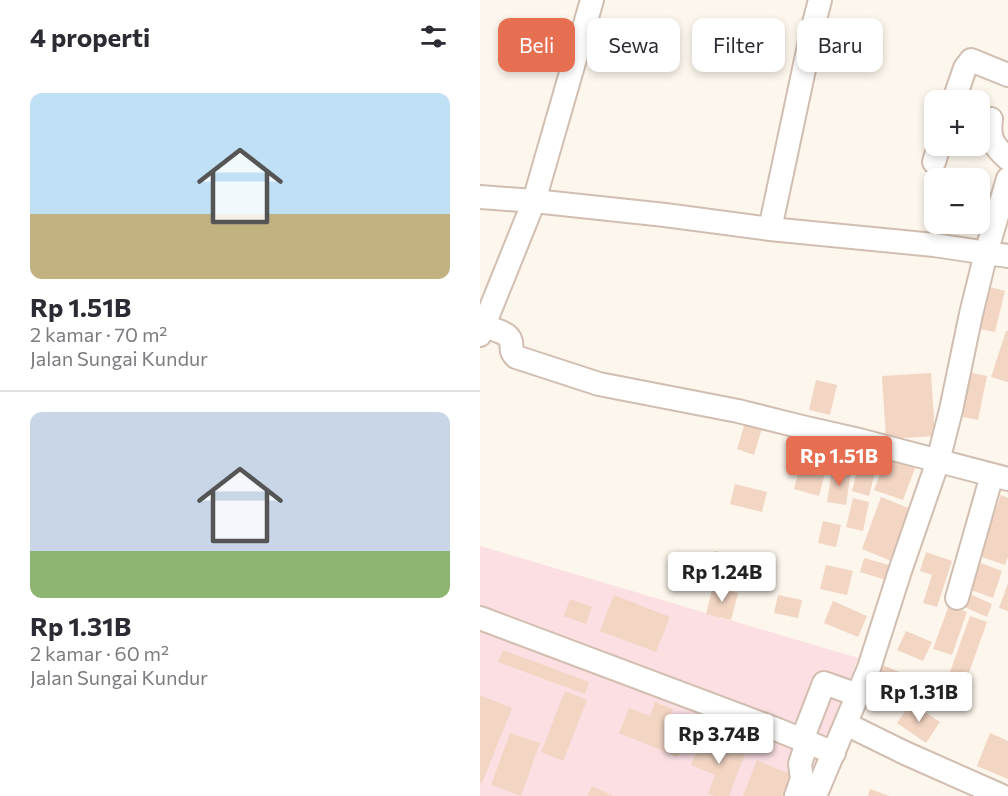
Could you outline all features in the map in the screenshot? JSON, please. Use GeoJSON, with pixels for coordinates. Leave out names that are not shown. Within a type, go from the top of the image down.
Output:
{"type":"FeatureCollection","features":[{"type":"Feature","properties":{"kind":"street"},"geometry":{"type":"LineString","coordinates":[[592,0],[534,201],[482,331],[506,334],[511,341],[511,351],[516,357],[599,384],[738,411],[1000,477],[957,598]]}},
{"type":"Feature","properties":{"kind":"street"},"geometry":{"type":"LineString","coordinates":[[770,229],[820,0]]}},
{"type":"Feature","properties":{"kind":"street"},"geometry":{"type":"LineString","coordinates":[[957,90],[965,68],[971,60],[1008,75]]}},
{"type":"Feature","properties":{"kind":"street"},"geometry":{"type":"LineString","coordinates":[[991,119],[991,138],[1008,159]]}},
{"type":"Feature","properties":{"kind":"street"},"geometry":{"type":"LineString","coordinates":[[815,796],[869,668],[938,461],[971,314],[997,254],[1008,179]]}},
{"type":"Feature","properties":{"kind":"street"},"geometry":{"type":"LineString","coordinates":[[480,197],[665,215],[997,254]]}},
{"type":"Feature","properties":{"kind":"street"},"geometry":{"type":"LineString","coordinates":[[480,618],[834,753]]}},
{"type":"Feature","properties":{"kind":"street"},"geometry":{"type":"LineString","coordinates":[[796,796],[802,779],[800,764],[804,741],[824,683],[858,695]]}},
{"type":"Feature","properties":{"kind":"street"},"geometry":{"type":"LineString","coordinates":[[846,724],[1002,796]]}},
{"type":"Feature","properties":{"kind":"shaded area"},"geometry":{"type":"Polygon","coordinates":[[[480,546],[858,658],[823,759],[806,796],[480,796],[480,546]]]}},
{"type":"Feature","properties":{"kind":"building"},"geometry":{"type":"Polygon","coordinates":[[[990,287],[1005,291],[995,332],[980,329],[990,287]]]}},
{"type":"Feature","properties":{"kind":"building"},"geometry":{"type":"Polygon","coordinates":[[[1006,331],[1008,331],[1008,382],[991,377],[1006,331]]]}},
{"type":"Feature","properties":{"kind":"building"},"geometry":{"type":"Polygon","coordinates":[[[967,372],[987,376],[978,420],[958,416],[967,372]]]}},
{"type":"Feature","properties":{"kind":"building"},"geometry":{"type":"Polygon","coordinates":[[[931,373],[935,436],[886,439],[882,376],[931,373]]]}},
{"type":"Feature","properties":{"kind":"building"},"geometry":{"type":"Polygon","coordinates":[[[816,380],[837,385],[830,415],[809,410],[816,380]]]}},
{"type":"Feature","properties":{"kind":"building"},"geometry":{"type":"Polygon","coordinates":[[[745,423],[762,428],[754,455],[737,449],[745,423]]]}},
{"type":"Feature","properties":{"kind":"building"},"geometry":{"type":"Polygon","coordinates":[[[886,458],[915,468],[903,500],[874,490],[886,458]]]}},
{"type":"Feature","properties":{"kind":"building"},"geometry":{"type":"Polygon","coordinates":[[[859,463],[876,468],[869,496],[852,491],[859,463]]]}},
{"type":"Feature","properties":{"kind":"building"},"geometry":{"type":"Polygon","coordinates":[[[800,466],[825,473],[819,496],[794,489],[800,466]]]}},
{"type":"Feature","properties":{"kind":"building"},"geometry":{"type":"Polygon","coordinates":[[[832,469],[851,472],[846,505],[827,502],[832,469]]]}},
{"type":"Feature","properties":{"kind":"building"},"geometry":{"type":"Polygon","coordinates":[[[735,484],[767,492],[762,512],[730,504],[735,484]]]}},
{"type":"Feature","properties":{"kind":"building"},"geometry":{"type":"Polygon","coordinates":[[[1001,495],[1008,498],[1008,557],[1005,565],[979,556],[1001,495]]]}},
{"type":"Feature","properties":{"kind":"building"},"geometry":{"type":"Polygon","coordinates":[[[881,497],[911,509],[891,561],[862,549],[881,497]]]}},
{"type":"Feature","properties":{"kind":"building"},"geometry":{"type":"Polygon","coordinates":[[[853,498],[869,502],[863,531],[846,527],[853,498]]]}},
{"type":"Feature","properties":{"kind":"building"},"geometry":{"type":"Polygon","coordinates":[[[823,521],[841,525],[836,547],[818,543],[823,521]]]}},
{"type":"Feature","properties":{"kind":"building"},"geometry":{"type":"Polygon","coordinates":[[[715,551],[737,557],[731,586],[708,580],[715,551]]]}},
{"type":"Feature","properties":{"kind":"building"},"geometry":{"type":"Polygon","coordinates":[[[926,552],[952,561],[937,607],[923,603],[932,575],[920,571],[926,552]]]}},
{"type":"Feature","properties":{"kind":"building"},"geometry":{"type":"Polygon","coordinates":[[[864,558],[889,565],[886,580],[860,572],[864,558]]]}},
{"type":"Feature","properties":{"kind":"building"},"geometry":{"type":"Polygon","coordinates":[[[978,562],[1002,571],[993,598],[968,589],[978,562]]]}},
{"type":"Feature","properties":{"kind":"building"},"geometry":{"type":"Polygon","coordinates":[[[826,565],[853,571],[847,595],[820,589],[826,565]]]}},
{"type":"Feature","properties":{"kind":"building"},"geometry":{"type":"Polygon","coordinates":[[[1008,583],[1008,611],[999,608],[1008,583]]]}},
{"type":"Feature","properties":{"kind":"building"},"geometry":{"type":"Polygon","coordinates":[[[713,586],[738,593],[731,620],[706,614],[713,586]]]}},
{"type":"Feature","properties":{"kind":"building"},"geometry":{"type":"Polygon","coordinates":[[[968,593],[992,604],[987,617],[962,606],[968,593]]]}},
{"type":"Feature","properties":{"kind":"building"},"geometry":{"type":"Polygon","coordinates":[[[614,595],[670,617],[656,652],[600,631],[614,595]]]}},
{"type":"Feature","properties":{"kind":"building"},"geometry":{"type":"Polygon","coordinates":[[[778,595],[802,600],[798,618],[774,613],[778,595]]]}},
{"type":"Feature","properties":{"kind":"building"},"geometry":{"type":"Polygon","coordinates":[[[570,599],[592,607],[586,624],[564,616],[570,599]]]}},
{"type":"Feature","properties":{"kind":"building"},"geometry":{"type":"Polygon","coordinates":[[[833,601],[867,616],[858,637],[824,623],[833,601]]]}},
{"type":"Feature","properties":{"kind":"building"},"geometry":{"type":"Polygon","coordinates":[[[949,605],[967,612],[952,655],[933,649],[949,605]]]}},
{"type":"Feature","properties":{"kind":"building"},"geometry":{"type":"Polygon","coordinates":[[[970,616],[987,622],[962,692],[945,686],[970,616]]]}},
{"type":"Feature","properties":{"kind":"building"},"geometry":{"type":"Polygon","coordinates":[[[906,631],[932,642],[923,661],[897,650],[906,631]]]}},
{"type":"Feature","properties":{"kind":"building"},"geometry":{"type":"Polygon","coordinates":[[[503,650],[589,682],[585,694],[498,662],[503,650]]]}},
{"type":"Feature","properties":{"kind":"building"},"geometry":{"type":"Polygon","coordinates":[[[880,664],[907,675],[899,694],[873,683],[880,664]]]}},
{"type":"Feature","properties":{"kind":"building"},"geometry":{"type":"Polygon","coordinates":[[[917,687],[942,698],[936,710],[912,698],[917,687]]]}},
{"type":"Feature","properties":{"kind":"building"},"geometry":{"type":"Polygon","coordinates":[[[565,691],[587,700],[563,761],[541,752],[565,691]]]}},
{"type":"Feature","properties":{"kind":"building"},"geometry":{"type":"Polygon","coordinates":[[[480,695],[512,708],[482,783],[480,783],[480,695]]]}},
{"type":"Feature","properties":{"kind":"building"},"geometry":{"type":"Polygon","coordinates":[[[655,702],[673,709],[668,722],[689,730],[678,757],[619,733],[629,708],[650,716],[655,702]]]}},
{"type":"Feature","properties":{"kind":"building"},"geometry":{"type":"Polygon","coordinates":[[[911,703],[940,722],[926,743],[897,723],[911,703]]]}},
{"type":"Feature","properties":{"kind":"building"},"geometry":{"type":"Polygon","coordinates":[[[510,733],[540,743],[521,796],[491,785],[510,733]]]}},
{"type":"Feature","properties":{"kind":"building"},"geometry":{"type":"Polygon","coordinates":[[[990,733],[1008,741],[1008,779],[977,766],[990,733]]]}},
{"type":"Feature","properties":{"kind":"building"},"geometry":{"type":"Polygon","coordinates":[[[703,736],[745,754],[729,796],[708,794],[715,775],[691,765],[703,736]]]}},
{"type":"Feature","properties":{"kind":"building"},"geometry":{"type":"Polygon","coordinates":[[[757,760],[797,777],[789,796],[743,796],[757,760]]]}},
{"type":"Feature","properties":{"kind":"building"},"geometry":{"type":"Polygon","coordinates":[[[592,786],[613,796],[587,796],[592,786]]]}},
{"type":"Feature","properties":{"kind":"building"},"geometry":{"type":"Polygon","coordinates":[[[870,789],[889,796],[868,796],[870,789]]]}}]}
